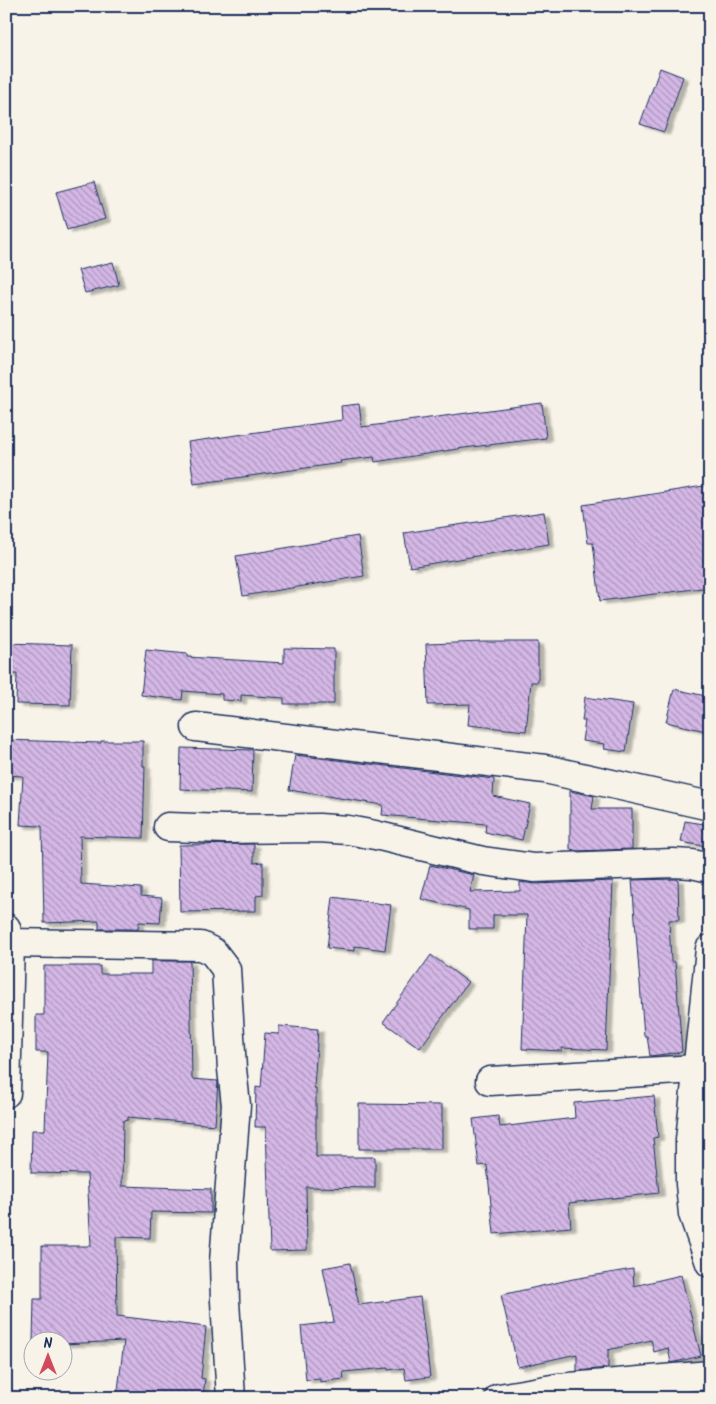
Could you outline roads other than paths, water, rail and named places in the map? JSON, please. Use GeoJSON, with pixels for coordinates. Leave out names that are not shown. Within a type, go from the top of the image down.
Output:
{"type":"FeatureCollection","features":[{"type":"Feature","properties":{"kind":"street"},"geometry":{"type":"LineString","coordinates":[[196,726],[545,769],[710,806]]}},
{"type":"Feature","properties":{"kind":"street"},"geometry":{"type":"LineString","coordinates":[[168,827],[225,829],[319,828],[348,830],[483,861],[534,868],[672,863],[692,864],[710,868]]}},
{"type":"Feature","properties":{"kind":"street"},"geometry":{"type":"LineString","coordinates":[[7,1076],[8,935],[201,946],[213,952],[226,969],[236,1105],[224,1262],[231,1398]]}},
{"type":"Feature","properties":{"kind":"street"},"geometry":{"type":"LineString","coordinates":[[710,949],[690,1140],[690,1184],[693,1214],[704,1232],[710,1263]]}},
{"type":"Feature","properties":{"kind":"street"},"geometry":{"type":"LineString","coordinates":[[490,1081],[696,1069]]}},
{"type":"Feature","properties":{"kind":"street"},"geometry":{"type":"LineString","coordinates":[[499,1398],[558,1388],[710,1375]]}}]}
